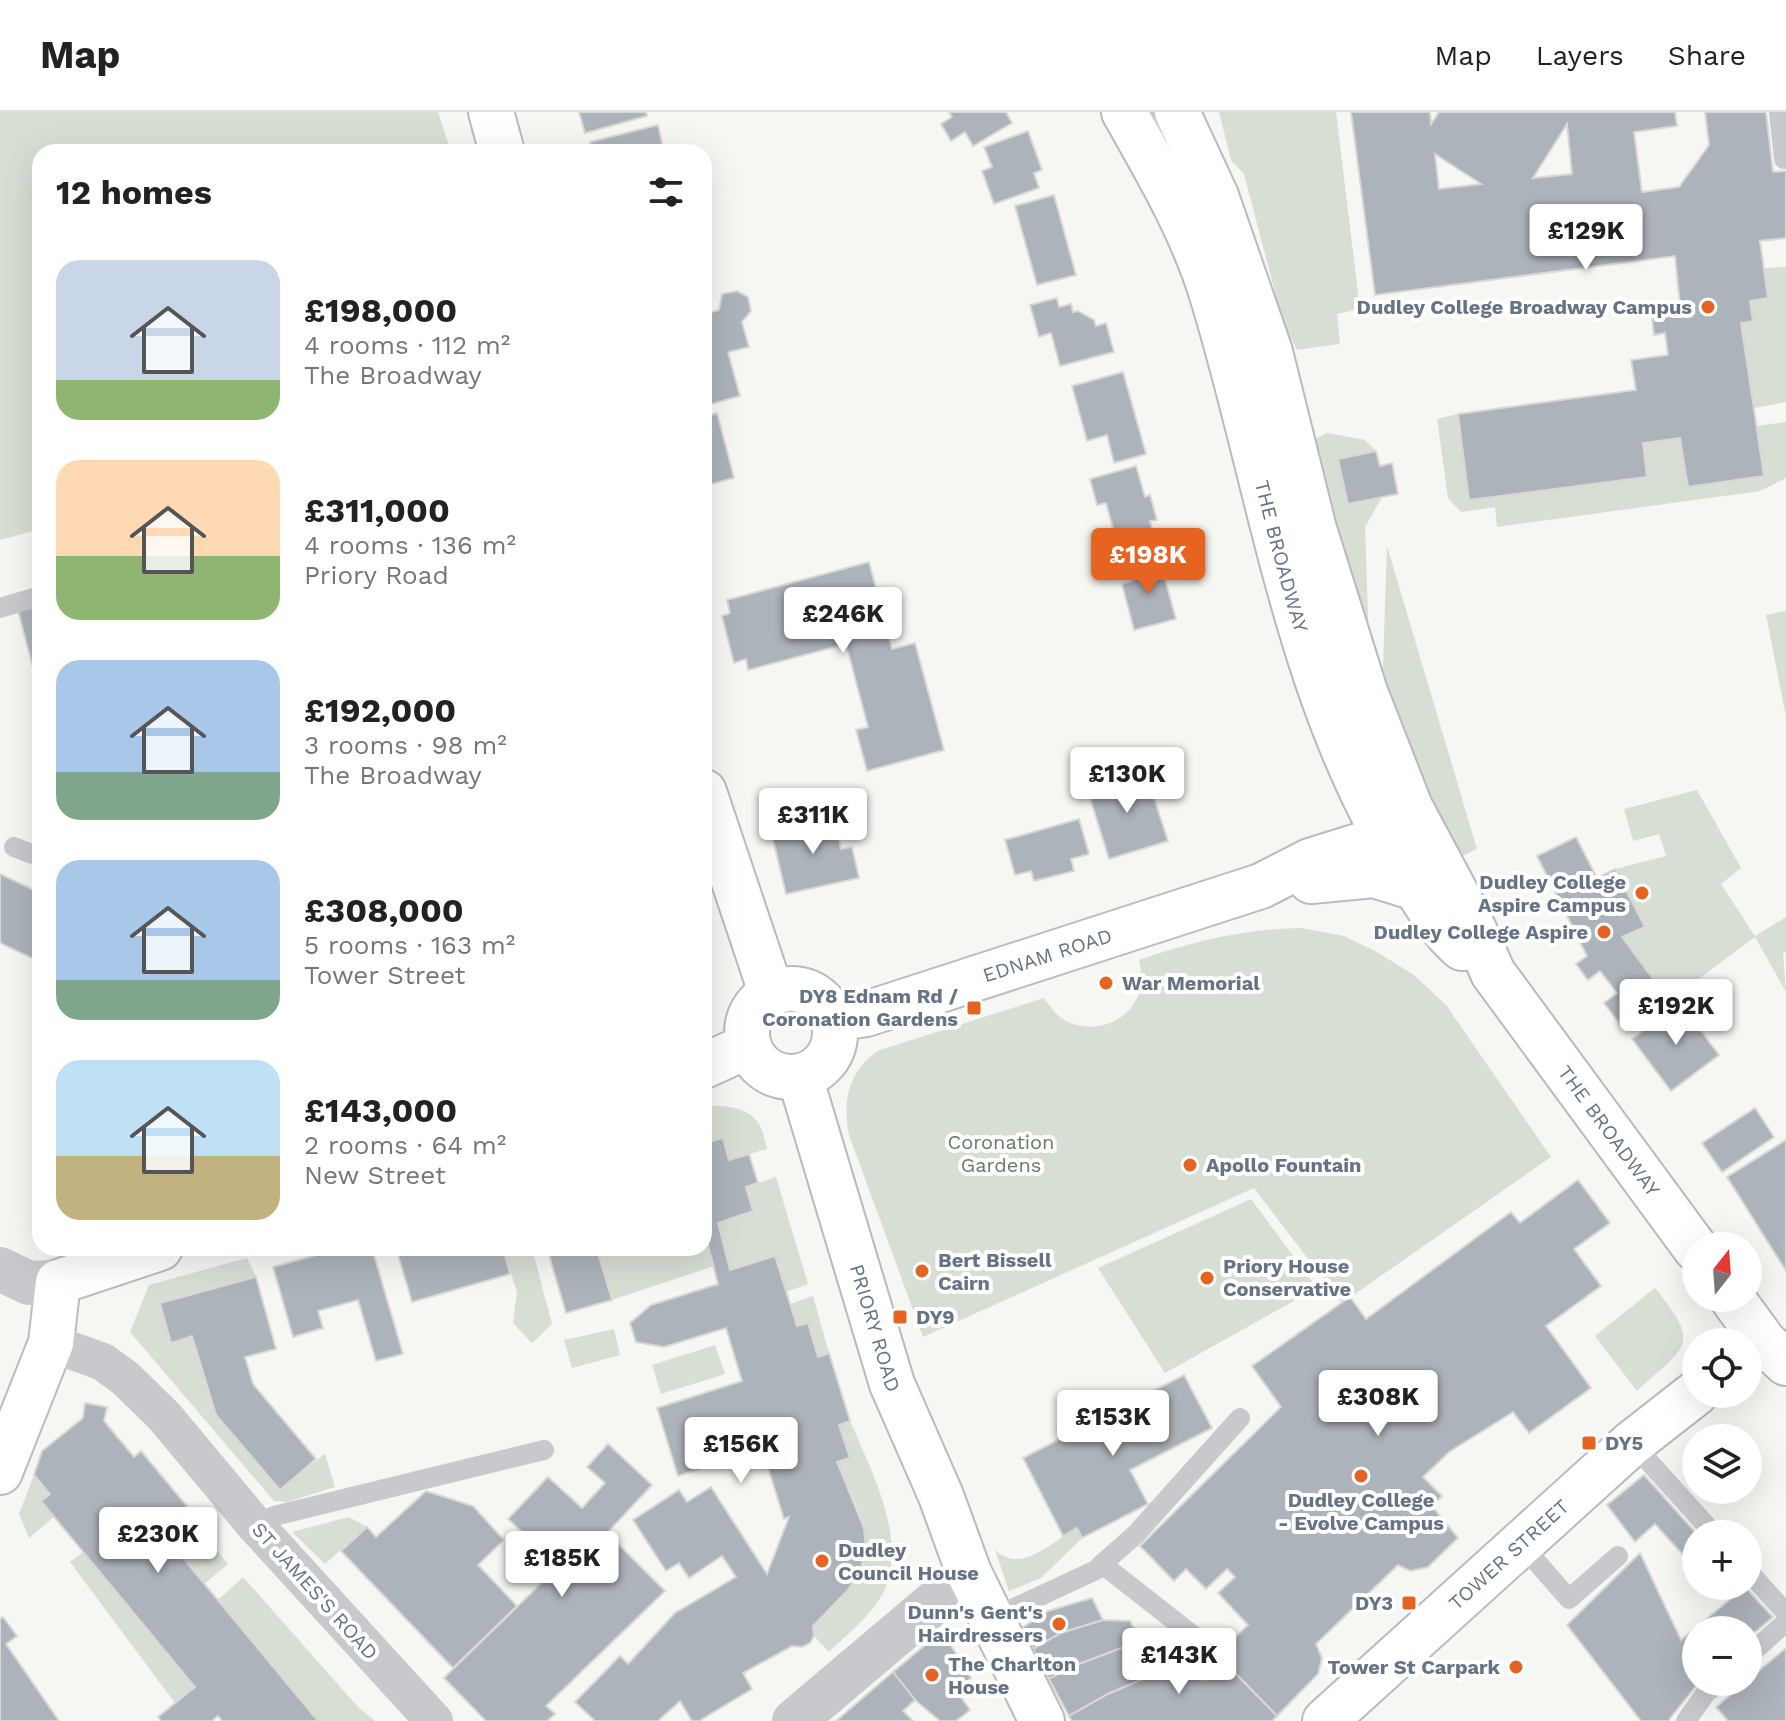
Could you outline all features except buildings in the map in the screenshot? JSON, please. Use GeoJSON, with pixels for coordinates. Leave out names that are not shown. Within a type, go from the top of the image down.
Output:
{"type":"FeatureCollection","features":[{"type":"Feature","properties":{"kind":"main road"},"geometry":{"type":"LineString","coordinates":[[491,112],[500,144]]}},
{"type":"Feature","properties":{"kind":"main road","name":"THE BROADWAY"},"geometry":{"type":"LineString","coordinates":[[1124,112],[1179,209],[1216,309],[1296,612],[1343,752],[1384,855],[1416,888],[1450,936],[1493,973]]}},
{"type":"Feature","properties":{"kind":"main road","name":"THE BROADWAY"},"geometry":{"type":"LineString","coordinates":[[1177,112],[1216,196],[1270,352],[1323,555],[1365,692],[1410,807],[1467,914],[1493,973],[1683,1232]]}},
{"type":"Feature","properties":{"kind":"main road"},"geometry":{"type":"LineString","coordinates":[[1323,555],[1314,584],[1399,845],[1384,855]]}},
{"type":"Feature","properties":{"kind":"main road"},"geometry":{"type":"LineString","coordinates":[[712,816],[771,992]]}},
{"type":"Feature","properties":{"kind":"main road","name":"EDNAM ROAD"},"geometry":{"type":"LineString","coordinates":[[833,1019],[866,1014],[1261,886],[1310,861],[1384,855]]}},
{"type":"Feature","properties":{"kind":"main road"},"geometry":{"type":"LineString","coordinates":[[787,988],[803,990],[818,997],[829,1008],[835,1037],[833,1049],[813,1072],[800,1077],[772,1073],[756,1061],[748,1046],[746,1032],[751,1013],[757,1003],[771,992],[787,988]]}},
{"type":"Feature","properties":{"kind":"main road"},"geometry":{"type":"LineString","coordinates":[[712,1062],[748,1046]]}},
{"type":"Feature","properties":{"kind":"main road","name":"PRIORY ROAD"},"geometry":{"type":"LineString","coordinates":[[800,1077],[892,1384],[941,1496],[969,1573],[1042,1721]]}},
{"type":"Feature","properties":{"kind":"main road"},"geometry":{"type":"LineString","coordinates":[[0,1472],[51,1343],[58,1282],[136,1256]]}},
{"type":"Feature","properties":{"kind":"main road"},"geometry":{"type":"LineString","coordinates":[[1743,1312],[1772,1351]]}},
{"type":"Feature","properties":{"kind":"main road","name":"TOWER STREET"},"geometry":{"type":"LineString","coordinates":[[1325,1721],[1632,1443],[1682,1404]]}},
{"type":"Feature","properties":{"kind":"street"},"geometry":{"type":"LineString","coordinates":[[1152,112],[1188,180],[1187,231]]}},
{"type":"Feature","properties":{"kind":"street"},"geometry":{"type":"LineString","coordinates":[[0,1269],[29,1283],[58,1282]]}},
{"type":"Feature","properties":{"kind":"street","name":"ST JAMES'S ROAD"},"geometry":{"type":"LineString","coordinates":[[51,1343],[103,1362],[125,1378],[164,1416],[419,1716]]}},
{"type":"Feature","properties":{"kind":"street"},"geometry":{"type":"LineString","coordinates":[[794,1721],[969,1573]]}},
{"type":"Feature","properties":{"kind":"lane"},"geometry":{"type":"LineString","coordinates":[[1779,112],[1784,159]]}},
{"type":"Feature","properties":{"kind":"lane"},"geometry":{"type":"LineString","coordinates":[[0,608],[32,598]]}},
{"type":"Feature","properties":{"kind":"lane"},"geometry":{"type":"LineString","coordinates":[[14,847],[32,854]]}},
{"type":"Feature","properties":{"kind":"lane"},"geometry":{"type":"LineString","coordinates":[[991,1619],[1096,1570],[1136,1534],[1240,1418]]}},
{"type":"Feature","properties":{"kind":"lane"},"geometry":{"type":"LineString","coordinates":[[1632,1443],[1701,1520]]}},
{"type":"Feature","properties":{"kind":"lane"},"geometry":{"type":"LineString","coordinates":[[255,1525],[274,1516],[544,1450]]}},
{"type":"Feature","properties":{"kind":"lane"},"geometry":{"type":"LineString","coordinates":[[1521,1544],[1569,1599],[1618,1556]]}},
{"type":"Feature","properties":{"kind":"lane"},"geometry":{"type":"LineString","coordinates":[[1102,1564],[1199,1640]]}},
{"type":"Feature","properties":{"kind":"lane"},"geometry":{"type":"LineString","coordinates":[[1762,1586],[1786,1613]]}},
{"type":"Feature","properties":{"kind":"lane"},"geometry":{"type":"LineString","coordinates":[[1762,1643],[1786,1622]]}},
{"type":"Feature","properties":{"kind":"lane"},"geometry":{"type":"LineString","coordinates":[[1686,1721],[1704,1696]]}},
{"type":"Feature","properties":{"kind":"green space"},"geometry":{"type":"Polygon","coordinates":[[[0,112],[438,112],[448,144],[32,144],[32,531],[0,540],[0,112]]]}},
{"type":"Feature","properties":{"kind":"green space"},"geometry":{"type":"Polygon","coordinates":[[[1219,112],[1336,112],[1360,309],[1337,314],[1340,344],[1297,350],[1283,323],[1244,174],[1231,160],[1219,112]]]}},
{"type":"Feature","properties":{"kind":"green space"},"geometry":{"type":"Polygon","coordinates":[[[1786,267],[1786,402],[1754,408],[1741,323],[1753,321],[1750,301],[1764,268],[1786,267]]]}},
{"type":"Feature","properties":{"kind":"green space"},"geometry":{"type":"Polygon","coordinates":[[[1458,414],[1470,500],[1647,477],[1643,443],[1680,438],[1688,487],[1763,476],[1756,426],[1786,422],[1786,478],[1760,491],[1497,527],[1495,507],[1461,512],[1448,498],[1437,419],[1458,414]]]}},
{"type":"Feature","properties":{"kind":"green space"},"geometry":{"type":"Polygon","coordinates":[[[1327,433],[1365,440],[1376,451],[1339,459],[1348,504],[1382,497],[1365,527],[1369,646],[1309,442],[1327,433]]]}},
{"type":"Feature","properties":{"kind":"green space"},"geometry":{"type":"Polygon","coordinates":[[[1387,546],[1477,849],[1456,859],[1382,698],[1387,546]]]}},
{"type":"Feature","properties":{"kind":"green space"},"geometry":{"type":"Polygon","coordinates":[[[1786,611],[1786,717],[1766,615],[1786,611]]]}},
{"type":"Feature","properties":{"kind":"green space"},"geometry":{"type":"Polygon","coordinates":[[[1697,790],[1741,868],[1721,884],[1755,936],[1786,917],[1786,952],[1783,953],[1786,992],[1755,937],[1669,1001],[1622,937],[1644,927],[1615,869],[1666,856],[1659,834],[1633,841],[1624,809],[1697,790]]]}},
{"type":"Feature","properties":{"kind":"green space","name":"Coronation Gardens"},"geometry":{"type":"Polygon","coordinates":[[[1301,928],[1344,936],[1414,975],[1446,1005],[1551,1157],[1342,1303],[1254,1188],[923,1337],[849,1135],[847,1110],[850,1086],[869,1057],[880,1050],[1044,998],[1066,1021],[1090,1027],[1113,1022],[1131,1008],[1137,997],[1142,979],[1139,960],[1219,937],[1301,928]]]}},
{"type":"Feature","properties":{"kind":"green space"},"geometry":{"type":"Polygon","coordinates":[[[712,1106],[748,1113],[760,1126],[767,1149],[729,1160],[723,1138],[712,1141],[712,1106]]]}},
{"type":"Feature","properties":{"kind":"green space"},"geometry":{"type":"Polygon","coordinates":[[[776,1177],[808,1284],[786,1292],[775,1256],[730,1270],[718,1223],[746,1187],[776,1177]]]}},
{"type":"Feature","properties":{"kind":"green space","name":"Priory House Conservative"},"geometry":{"type":"Polygon","coordinates":[[[1251,1199],[1317,1288],[1165,1373],[1098,1268],[1251,1199]]]}},
{"type":"Feature","properties":{"kind":"green space"},"geometry":{"type":"Polygon","coordinates":[[[506,1256],[534,1256],[552,1324],[532,1343],[513,1323],[517,1292],[506,1256]]]}},
{"type":"Feature","properties":{"kind":"green space"},"geometry":{"type":"Polygon","coordinates":[[[599,1256],[711,1256],[714,1266],[612,1300],[599,1256]]]}},
{"type":"Feature","properties":{"kind":"green space"},"geometry":{"type":"Polygon","coordinates":[[[247,1258],[256,1277],[160,1303],[171,1342],[192,1336],[216,1415],[279,1489],[325,1454],[335,1487],[287,1502],[274,1501],[130,1332],[149,1285],[247,1258]]]}},
{"type":"Feature","properties":{"kind":"green space"},"geometry":{"type":"Polygon","coordinates":[[[1655,1288],[1679,1322],[1682,1344],[1668,1364],[1637,1391],[1595,1336],[1655,1288]]]}},
{"type":"Feature","properties":{"kind":"green space"},"geometry":{"type":"Polygon","coordinates":[[[813,1296],[829,1353],[818,1357],[808,1324],[797,1326],[790,1304],[813,1296]]]}},
{"type":"Feature","properties":{"kind":"green space"},"geometry":{"type":"Polygon","coordinates":[[[614,1329],[620,1355],[572,1368],[564,1340],[614,1329]]]}},
{"type":"Feature","properties":{"kind":"green space"},"geometry":{"type":"Polygon","coordinates":[[[715,1345],[725,1374],[661,1394],[652,1365],[715,1345]]]}},
{"type":"Feature","properties":{"kind":"green space"},"geometry":{"type":"Polygon","coordinates":[[[850,1421],[877,1483],[890,1528],[892,1551],[890,1572],[883,1593],[872,1609],[829,1652],[814,1636],[813,1626],[858,1574],[866,1546],[861,1517],[837,1462],[850,1458],[839,1425],[850,1421]]]}},
{"type":"Feature","properties":{"kind":"green space"},"geometry":{"type":"Polygon","coordinates":[[[34,1475],[50,1494],[54,1517],[29,1538],[19,1514],[34,1475]]]}},
{"type":"Feature","properties":{"kind":"green space"},"geometry":{"type":"Polygon","coordinates":[[[349,1517],[367,1527],[325,1564],[292,1532],[349,1517]]]}},
{"type":"Feature","properties":{"kind":"green space"},"geometry":{"type":"Polygon","coordinates":[[[197,1526],[228,1564],[204,1584],[173,1546],[197,1526]]]}},
{"type":"Feature","properties":{"kind":"green space"},"geometry":{"type":"Polygon","coordinates":[[[1077,1528],[1082,1538],[1041,1578],[1009,1591],[995,1550],[1005,1557],[1026,1558],[1077,1528]]]}},
{"type":"Feature","properties":{"kind":"green space"},"geometry":{"type":"Polygon","coordinates":[[[83,1552],[195,1687],[175,1703],[70,1562],[83,1552]]]}},
{"type":"Feature","properties":{"kind":"green space"},"geometry":{"type":"Polygon","coordinates":[[[243,1577],[358,1707],[375,1721],[318,1721],[218,1600],[243,1577]]]}},
{"type":"Feature","properties":{"kind":"place","name":"Dudley College Broadway Campus"},"geometry":{"type":"Point","coordinates":[1708,307]}},
{"type":"Feature","properties":{"kind":"place","name":"Dudley College Aspire Campus"},"geometry":{"type":"Point","coordinates":[1642,893]}},
{"type":"Feature","properties":{"kind":"place","name":"Dudley College Aspire"},"geometry":{"type":"Point","coordinates":[1604,932]}},
{"type":"Feature","properties":{"kind":"place","name":"War Memorial"},"geometry":{"type":"Point","coordinates":[1106,983]}},
{"type":"Feature","properties":{"kind":"place","name":"DY8 Ednam Rd / Coronation Gardens"},"geometry":{"type":"Point","coordinates":[974,1008]}},
{"type":"Feature","properties":{"kind":"place","name":"Apollo Fountain"},"geometry":{"type":"Point","coordinates":[1190,1165]}},
{"type":"Feature","properties":{"kind":"place","name":"Bert Bissell Cairn"},"geometry":{"type":"Point","coordinates":[922,1271]}},
{"type":"Feature","properties":{"kind":"place","name":"Priory House Conservative"},"geometry":{"type":"Point","coordinates":[1207,1278]}},
{"type":"Feature","properties":{"kind":"place","name":"DY9"},"geometry":{"type":"Point","coordinates":[900,1317]}},
{"type":"Feature","properties":{"kind":"place","name":"DY5"},"geometry":{"type":"Point","coordinates":[1589,1443]}},
{"type":"Feature","properties":{"kind":"place","name":"Dudley College - Evolve Campus"},"geometry":{"type":"Point","coordinates":[1361,1476]}},
{"type":"Feature","properties":{"kind":"place","name":"Dudley Council House"},"geometry":{"type":"Point","coordinates":[822,1561]}},
{"type":"Feature","properties":{"kind":"place","name":"DY3"},"geometry":{"type":"Point","coordinates":[1409,1603]}},
{"type":"Feature","properties":{"kind":"place","name":"Dunn's Gent's Hairdressers"},"geometry":{"type":"Point","coordinates":[1059,1624]}},
{"type":"Feature","properties":{"kind":"place","name":"Tower St Carpark"},"geometry":{"type":"Point","coordinates":[1516,1667]}},
{"type":"Feature","properties":{"kind":"place","name":"The Charlton House"},"geometry":{"type":"Point","coordinates":[932,1675]}}]}
